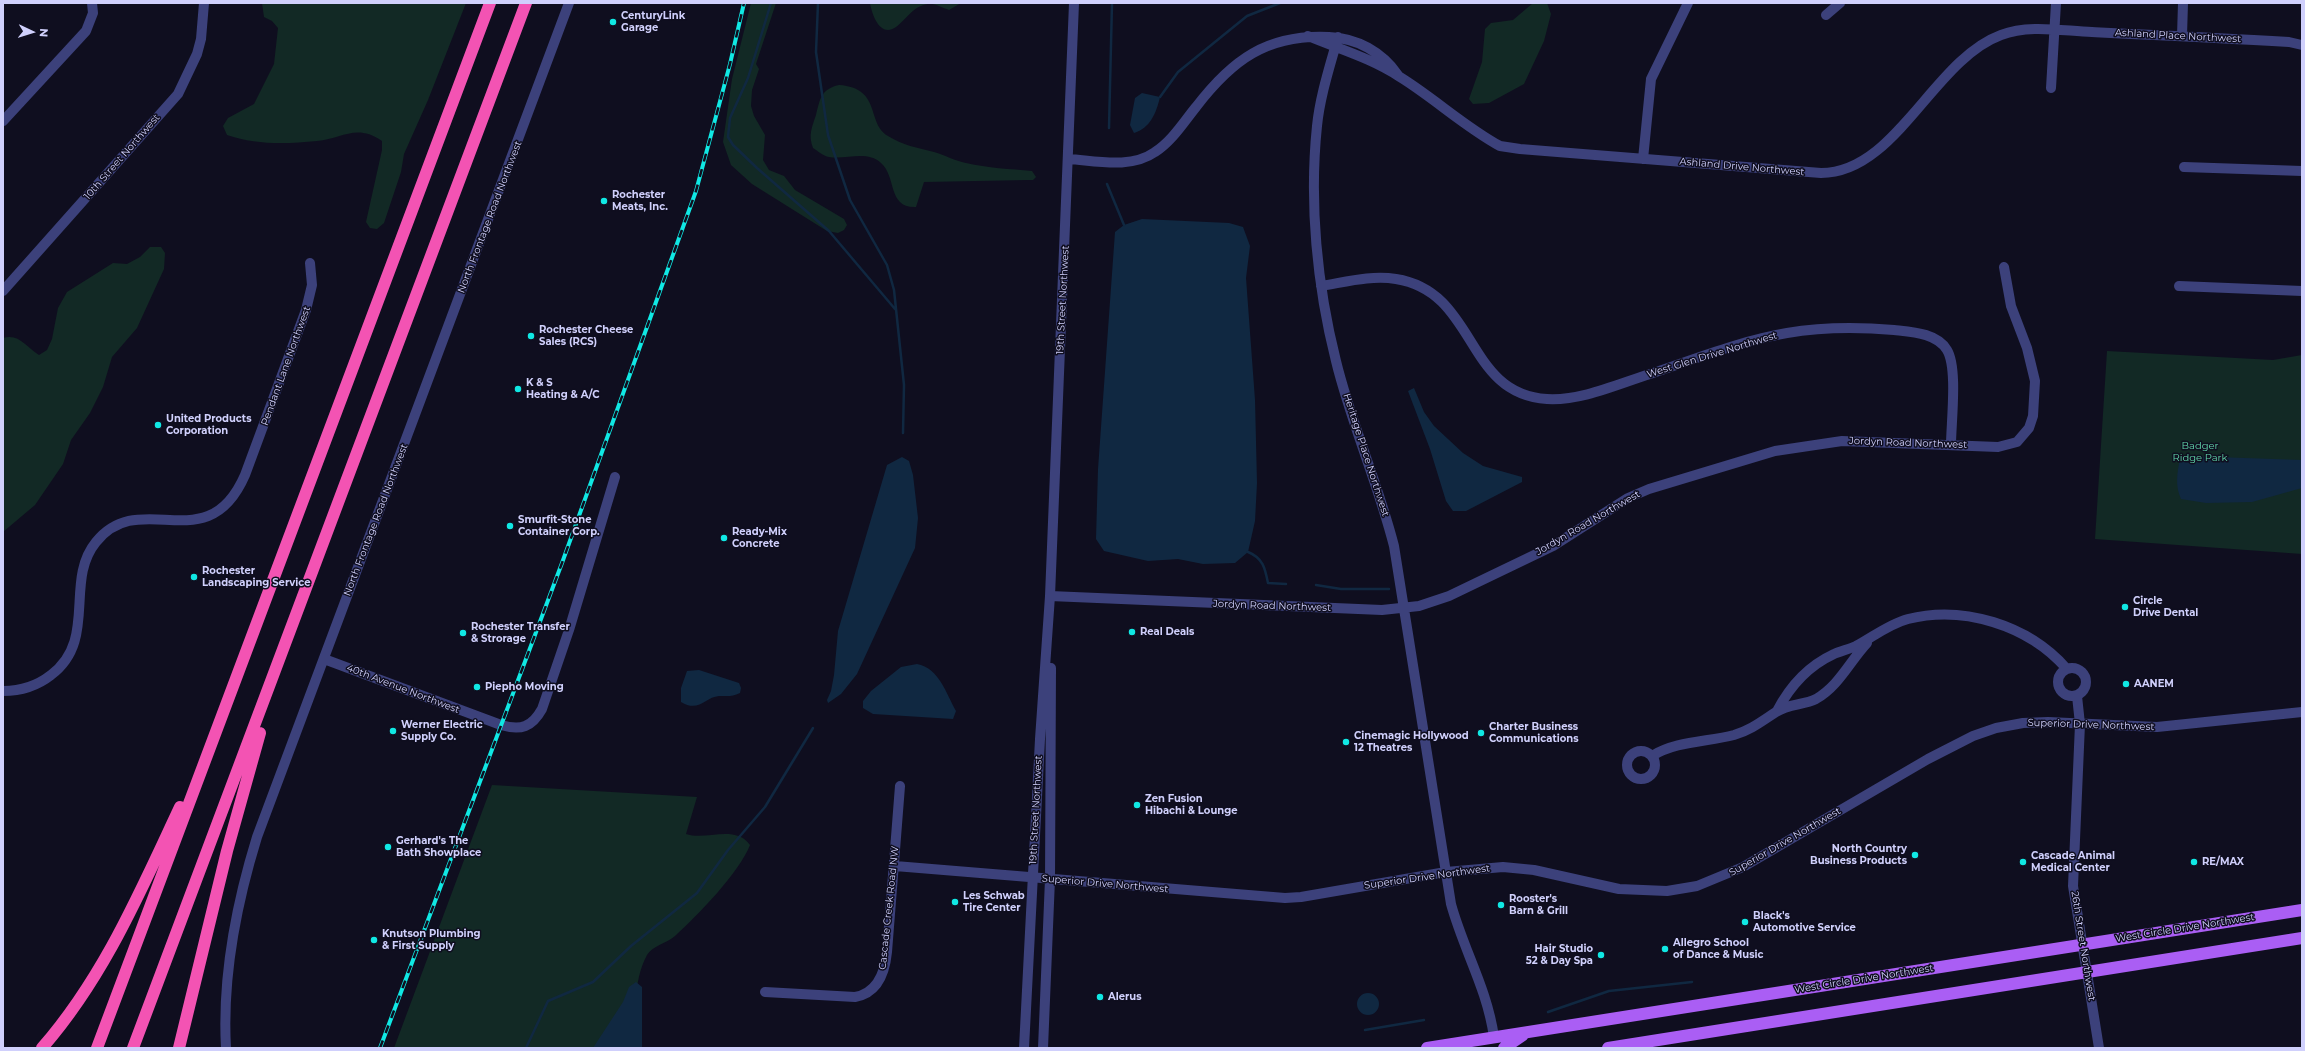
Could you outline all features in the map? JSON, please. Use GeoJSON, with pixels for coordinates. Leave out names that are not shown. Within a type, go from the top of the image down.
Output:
{"type":"FeatureCollection","features":[{"type":"Feature","properties":{"kind":"highway"},"geometry":{"type":"LineString","coordinates":[[97,1048],[490,3]]}},
{"type":"Feature","properties":{"kind":"highway"},"geometry":{"type":"LineString","coordinates":[[133,1048],[526,3]]}},
{"type":"Feature","properties":{"kind":"highway"},"geometry":{"type":"LineString","coordinates":[[179,1048],[245,783],[315,564]]}},
{"type":"Feature","properties":{"kind":"highway"},"geometry":{"type":"LineString","coordinates":[[42,1048],[78,1003],[116,943],[219,722]]}},
{"type":"Feature","properties":{"kind":"main road","name":"West Circle Drive Northwest"},"geometry":{"type":"LineString","coordinates":[[1427,1048],[2302,910]]}},
{"type":"Feature","properties":{"kind":"main road"},"geometry":{"type":"LineString","coordinates":[[1608,1048],[2302,938]]}},
{"type":"Feature","properties":{"kind":"main road"},"geometry":{"type":"LineString","coordinates":[[1504,1048],[1528,1032]]}},
{"type":"Feature","properties":{"kind":"street"},"geometry":{"type":"LineString","coordinates":[[3,121],[86,31],[93,13],[92,3]]}},
{"type":"Feature","properties":{"kind":"street","name":"10th Street Northwest"},"geometry":{"type":"LineString","coordinates":[[3,291],[178,94],[197,54],[201,39],[204,3]]}},
{"type":"Feature","properties":{"kind":"street","name":"North Frontage Road Northwest"},"geometry":{"type":"LineString","coordinates":[[226,1048],[226,1010],[229,964],[234,928],[248,869],[265,814],[570,3]]}},
{"type":"Feature","properties":{"kind":"street","name":"19th Street Northwest"},"geometry":{"type":"LineString","coordinates":[[1024,1048],[1050,596],[1069,160],[1074,3]]}},
{"type":"Feature","properties":{"kind":"street"},"geometry":{"type":"LineString","coordinates":[[1643,159],[1651,79],[1688,3]]}},
{"type":"Feature","properties":{"kind":"street"},"geometry":{"type":"LineString","coordinates":[[1826,15],[1840,3]]}},
{"type":"Feature","properties":{"kind":"street"},"geometry":{"type":"LineString","coordinates":[[2051,88],[2056,3]]}},
{"type":"Feature","properties":{"kind":"street"},"geometry":{"type":"LineString","coordinates":[[2182,36],[2183,3]]}},
{"type":"Feature","properties":{"kind":"street","name":"Ashland Drive Northwest"},"geometry":{"type":"LineString","coordinates":[[1308,36],[1335,48],[1351,52],[1399,76],[1500,146],[1520,149],[1821,173],[1848,170],[1864,161],[1882,146],[1976,48],[1993,38],[2010,32],[2054,31]]}},
{"type":"Feature","properties":{"kind":"street","name":"Ashland Place Northwest"},"geometry":{"type":"LineString","coordinates":[[2054,31],[2182,36],[2288,42],[2302,45]]}},
{"type":"Feature","properties":{"kind":"street","name":"Ashland Drive Northwest"},"geometry":{"type":"LineString","coordinates":[[1069,160],[1137,161],[1155,153],[1171,140],[1218,79],[1236,64],[1271,44],[1308,36],[1338,37],[1354,41],[1375,51],[1389,62],[1399,76]]}},
{"type":"Feature","properties":{"kind":"street","name":"Heritage Place Northwest"},"geometry":{"type":"LineString","coordinates":[[1338,37],[1317,124],[1315,148],[1315,203],[1322,286],[1336,361],[1385,510],[1394,546],[1446,872],[1457,926],[1480,978],[1494,1037]]}},
{"type":"Feature","properties":{"kind":"street"},"geometry":{"type":"LineString","coordinates":[[2184,167],[2302,171]]}},
{"type":"Feature","properties":{"kind":"street","name":"Pendant Lane Northwest"},"geometry":{"type":"LineString","coordinates":[[3,691],[28,688],[44,681],[57,671],[68,657],[76,641],[86,562],[95,543],[107,531],[120,523],[142,518],[188,522],[198,520],[220,511],[237,492],[246,475],[306,310],[312,285],[310,263]]}},
{"type":"Feature","properties":{"kind":"street","name":"Jordyn Road Northwest"},"geometry":{"type":"LineString","coordinates":[[1050,596],[1382,610],[1404,608],[1450,596],[1553,546],[1609,509],[1649,489],[1760,455],[1799,446],[1842,441],[1951,445],[2008,445],[2017,442],[2029,428],[2033,416],[2035,381],[2027,348],[2011,306],[2004,267]]}},
{"type":"Feature","properties":{"kind":"street","name":"West Glen Drive Northwest"},"geometry":{"type":"LineString","coordinates":[[1322,286],[1378,277],[1414,283],[1444,302],[1454,314],[1485,366],[1504,386],[1530,397],[1561,399],[1595,392],[1756,340],[1788,333],[1856,328],[1883,329],[1925,335],[1940,341],[1950,356],[1952,383],[1951,445]]}},
{"type":"Feature","properties":{"kind":"street"},"geometry":{"type":"LineString","coordinates":[[2179,286],[2302,291]]}},
{"type":"Feature","properties":{"kind":"street","name":"40th Avenue Northwest"},"geometry":{"type":"LineString","coordinates":[[324,659],[501,725],[513,728],[526,727],[538,716],[542,708],[569,630],[615,478]]}},
{"type":"Feature","properties":{"kind":"street","name":"19th Street Northwest"},"geometry":{"type":"LineString","coordinates":[[1042,1048],[1050,879],[1052,760],[1050,596]]}},
{"type":"Feature","properties":{"kind":"street"},"geometry":{"type":"LineString","coordinates":[[1652,756],[1661,750],[1682,744],[1735,735],[1762,723],[1777,711],[1799,678],[1825,658],[1873,637],[1892,625],[1926,616],[1955,616],[1982,619],[2017,631],[2031,639],[2057,658],[2066,668],[2077,669],[2085,676],[2086,688],[2077,696],[2065,695],[2059,688],[2059,677],[2066,668]]}},
{"type":"Feature","properties":{"kind":"street"},"geometry":{"type":"LineString","coordinates":[[1777,711],[1816,699],[1838,681],[1855,656],[1873,637]]}},
{"type":"Feature","properties":{"kind":"street","name":"26th Street Northwest"},"geometry":{"type":"LineString","coordinates":[[2077,696],[2080,724],[2073,886],[2081,944],[2100,1048]]}},
{"type":"Feature","properties":{"kind":"street","name":"Superior Drive Northwest"},"geometry":{"type":"LineString","coordinates":[[894,866],[1285,898],[1446,872],[1503,867],[1534,870],[1612,887],[1667,891],[1697,886],[1744,867],[1928,759],[1973,736],[1996,728],[2023,723],[2157,727],[2302,712]]}},
{"type":"Feature","properties":{"kind":"street","name":"Cascade Creek Road NW"},"geometry":{"type":"LineString","coordinates":[[765,992],[847,997],[862,996],[874,988],[884,971],[886,962],[900,786]]}},
{"type":"Feature","properties":{"kind":"green space"},"geometry":{"type":"Polygon","coordinates":[[[262,3],[466,3],[428,100],[404,154],[401,172],[384,223],[377,229],[370,228],[366,222],[382,150],[382,141],[364,133],[349,134],[326,140],[294,143],[249,141],[227,135],[223,126],[228,118],[254,104],[274,64],[278,28],[272,21],[264,17],[262,3]]]}},
{"type":"Feature","properties":{"kind":"green space"},"geometry":{"type":"Polygon","coordinates":[[[751,3],[776,3],[756,64],[759,69],[752,90],[751,106],[754,116],[765,135],[763,160],[769,170],[784,176],[795,190],[844,219],[847,225],[844,230],[838,233],[827,231],[752,184],[731,165],[723,142],[732,79],[751,3]]]}},
{"type":"Feature","properties":{"kind":"green space"},"geometry":{"type":"Polygon","coordinates":[[[870,3],[961,3],[949,10],[933,4],[923,5],[914,10],[896,27],[890,30],[885,30],[875,19],[870,3]]]}},
{"type":"Feature","properties":{"kind":"green space"},"geometry":{"type":"Polygon","coordinates":[[[1533,3],[1547,3],[1551,14],[1544,41],[1524,84],[1489,103],[1473,104],[1469,99],[1482,62],[1485,29],[1491,23],[1513,20],[1533,3]]]}},
{"type":"Feature","properties":{"kind":"green space"},"geometry":{"type":"Polygon","coordinates":[[[839,85],[853,88],[862,92],[868,99],[881,130],[899,142],[966,163],[1032,171],[1036,177],[1033,180],[924,182],[916,207],[907,206],[901,203],[896,197],[886,169],[875,159],[863,156],[836,158],[829,157],[813,148],[811,131],[820,100],[828,89],[839,85]]]}},
{"type":"Feature","properties":{"kind":"green space"},"geometry":{"type":"Polygon","coordinates":[[[150,247],[161,247],[165,253],[164,269],[137,328],[112,357],[103,387],[90,413],[71,440],[63,464],[35,505],[3,532],[3,338],[14,337],[39,355],[47,350],[52,339],[58,308],[67,292],[113,263],[127,264],[140,257],[150,247]]]}},
{"type":"Feature","properties":{"kind":"green space","name":"Badger Ridge Park"},"geometry":{"type":"Polygon","coordinates":[[[2107,351],[2273,360],[2302,355],[2302,554],[2095,539],[2107,351]]]}},
{"type":"Feature","properties":{"kind":"green space"},"geometry":{"type":"Polygon","coordinates":[[[492,785],[697,797],[686,834],[694,836],[720,834],[736,835],[744,839],[750,845],[745,856],[728,881],[695,917],[675,936],[652,949],[647,955],[642,966],[637,989],[636,1048],[394,1048],[492,785]]]}},
{"type":"Feature","properties":{"kind":"water"},"geometry":{"type":"Polygon","coordinates":[[[1142,93],[1160,97],[1152,120],[1140,131],[1134,133],[1130,125],[1135,98],[1142,93]]]}},
{"type":"Feature","properties":{"kind":"water"},"geometry":{"type":"Polygon","coordinates":[[[1142,219],[1229,223],[1243,227],[1250,246],[1246,278],[1255,400],[1257,483],[1255,521],[1248,552],[1235,563],[1203,564],[1178,559],[1148,561],[1104,551],[1096,539],[1098,469],[1115,232],[1124,225],[1142,219]]]}},
{"type":"Feature","properties":{"kind":"water"},"geometry":{"type":"Polygon","coordinates":[[[1414,388],[1424,412],[1434,426],[1463,453],[1483,466],[1522,477],[1522,482],[1466,511],[1453,511],[1446,501],[1430,449],[1408,391],[1414,388]]]}},
{"type":"Feature","properties":{"kind":"water"},"geometry":{"type":"Polygon","coordinates":[[[2187,456],[2302,460],[2302,488],[2252,502],[2206,503],[2181,499],[2177,484],[2178,469],[2180,459],[2187,456]]]}},
{"type":"Feature","properties":{"kind":"water"},"geometry":{"type":"Polygon","coordinates":[[[902,457],[909,461],[913,475],[918,518],[915,548],[857,674],[841,694],[828,703],[827,700],[831,691],[834,675],[838,631],[887,465],[902,457]]]}},
{"type":"Feature","properties":{"kind":"water"},"geometry":{"type":"Polygon","coordinates":[[[917,664],[925,666],[931,670],[941,682],[956,711],[953,719],[873,714],[863,708],[863,701],[871,691],[901,667],[917,664]]]}},
{"type":"Feature","properties":{"kind":"water"},"geometry":{"type":"Polygon","coordinates":[[[699,670],[739,683],[741,688],[740,693],[732,696],[714,697],[702,704],[693,706],[681,702],[681,688],[687,671],[699,670]]]}},
{"type":"Feature","properties":{"kind":"water"},"geometry":{"type":"Polygon","coordinates":[[[636,982],[642,987],[642,1048],[593,1048],[623,1002],[629,987],[636,982]]]}},
{"type":"Feature","properties":{"kind":"water"},"geometry":{"type":"Polygon","coordinates":[[[1364,993],[1372,993],[1379,1000],[1379,1008],[1372,1015],[1364,1015],[1357,1008],[1357,1000],[1364,993]]]}},
{"type":"Feature","properties":{"kind":"waterway"},"geometry":{"type":"LineString","coordinates":[[771,3],[748,78],[730,118],[728,137],[733,145],[757,168],[829,231],[895,309]]}},
{"type":"Feature","properties":{"kind":"waterway"},"geometry":{"type":"LineString","coordinates":[[818,3],[816,52],[828,135],[850,200],[887,265],[894,290],[904,385],[903,433]]}},
{"type":"Feature","properties":{"kind":"waterway"},"geometry":{"type":"LineString","coordinates":[[1109,128],[1112,3]]}},
{"type":"Feature","properties":{"kind":"waterway"},"geometry":{"type":"LineString","coordinates":[[1160,97],[1178,72],[1247,16],[1280,3]]}},
{"type":"Feature","properties":{"kind":"waterway"},"geometry":{"type":"LineString","coordinates":[[1107,184],[1124,225]]}},
{"type":"Feature","properties":{"kind":"waterway"},"geometry":{"type":"LineString","coordinates":[[1248,552],[1260,560],[1266,573],[1268,583],[1286,584]]}},
{"type":"Feature","properties":{"kind":"waterway"},"geometry":{"type":"LineString","coordinates":[[1316,585],[1341,589],[1389,589]]}},
{"type":"Feature","properties":{"kind":"waterway"},"geometry":{"type":"LineString","coordinates":[[526,1048],[548,1001],[593,982],[631,946],[697,893],[728,850],[765,807],[813,728]]}},
{"type":"Feature","properties":{"kind":"waterway"},"geometry":{"type":"LineString","coordinates":[[1548,1012],[1609,991],[1692,982]]}},
{"type":"Feature","properties":{"kind":"waterway"},"geometry":{"type":"LineString","coordinates":[[1365,1030],[1424,1020]]}},
{"type":"Feature","properties":{"kind":"railway"},"geometry":{"type":"LineString","coordinates":[[380,1048],[562,563],[696,191],[730,64],[744,3]]}},
{"type":"Feature","properties":{"kind":"place","name":"CenturyLink Garage"},"geometry":{"type":"Point","coordinates":[613,22]}},
{"type":"Feature","properties":{"kind":"place","name":"Rochester Meats, Inc."},"geometry":{"type":"Point","coordinates":[604,201]}},
{"type":"Feature","properties":{"kind":"place","name":"Rochester Cheese Sales (RCS)"},"geometry":{"type":"Point","coordinates":[531,336]}},
{"type":"Feature","properties":{"kind":"place","name":"K & S Heating & A/C"},"geometry":{"type":"Point","coordinates":[518,389]}},
{"type":"Feature","properties":{"kind":"place","name":"United Products Corporation"},"geometry":{"type":"Point","coordinates":[158,425]}},
{"type":"Feature","properties":{"kind":"place","name":"Smurfit-Stone Container Corp."},"geometry":{"type":"Point","coordinates":[510,526]}},
{"type":"Feature","properties":{"kind":"place","name":"Ready-Mix Concrete"},"geometry":{"type":"Point","coordinates":[724,538]}},
{"type":"Feature","properties":{"kind":"place","name":"Rochester Landscaping Service"},"geometry":{"type":"Point","coordinates":[194,577]}},
{"type":"Feature","properties":{"kind":"place","name":"Circle Drive Dental"},"geometry":{"type":"Point","coordinates":[2125,607]}},
{"type":"Feature","properties":{"kind":"place","name":"Real Deals"},"geometry":{"type":"Point","coordinates":[1132,632]}},
{"type":"Feature","properties":{"kind":"place","name":"Rochester Transfer & Strorage"},"geometry":{"type":"Point","coordinates":[463,633]}},
{"type":"Feature","properties":{"kind":"place","name":"AANEM"},"geometry":{"type":"Point","coordinates":[2126,684]}},
{"type":"Feature","properties":{"kind":"place","name":"Piepho Moving"},"geometry":{"type":"Point","coordinates":[477,687]}},
{"type":"Feature","properties":{"kind":"place","name":"Werner Electric Supply Co."},"geometry":{"type":"Point","coordinates":[393,731]}},
{"type":"Feature","properties":{"kind":"place","name":"Charter Business Communications"},"geometry":{"type":"Point","coordinates":[1481,733]}},
{"type":"Feature","properties":{"kind":"place","name":"Cinemagic Hollywood 12 Theatres"},"geometry":{"type":"Point","coordinates":[1346,742]}},
{"type":"Feature","properties":{"kind":"place","name":"Zen Fusion Hibachi & Lounge"},"geometry":{"type":"Point","coordinates":[1137,805]}},
{"type":"Feature","properties":{"kind":"place","name":"Gerhard's The Bath Showplace"},"geometry":{"type":"Point","coordinates":[388,847]}},
{"type":"Feature","properties":{"kind":"place","name":"North Country Business Products"},"geometry":{"type":"Point","coordinates":[1915,855]}},
{"type":"Feature","properties":{"kind":"place","name":"Cascade Animal Medical Center"},"geometry":{"type":"Point","coordinates":[2023,862]}},
{"type":"Feature","properties":{"kind":"place","name":"RE/MAX"},"geometry":{"type":"Point","coordinates":[2194,862]}},
{"type":"Feature","properties":{"kind":"place","name":"Les Schwab Tire Center"},"geometry":{"type":"Point","coordinates":[955,902]}},
{"type":"Feature","properties":{"kind":"place","name":"Rooster's Barn & Grill"},"geometry":{"type":"Point","coordinates":[1501,905]}},
{"type":"Feature","properties":{"kind":"place","name":"Black's Automotive Service"},"geometry":{"type":"Point","coordinates":[1745,922]}},
{"type":"Feature","properties":{"kind":"place","name":"Knutson Plumbing & First Supply"},"geometry":{"type":"Point","coordinates":[374,940]}},
{"type":"Feature","properties":{"kind":"place","name":"Allegro School of Dance & Music"},"geometry":{"type":"Point","coordinates":[1665,949]}},
{"type":"Feature","properties":{"kind":"place","name":"Hair Studio 52 & Day Spa"},"geometry":{"type":"Point","coordinates":[1601,955]}},
{"type":"Feature","properties":{"kind":"place","name":"Alerus"},"geometry":{"type":"Point","coordinates":[1100,997]}}]}
